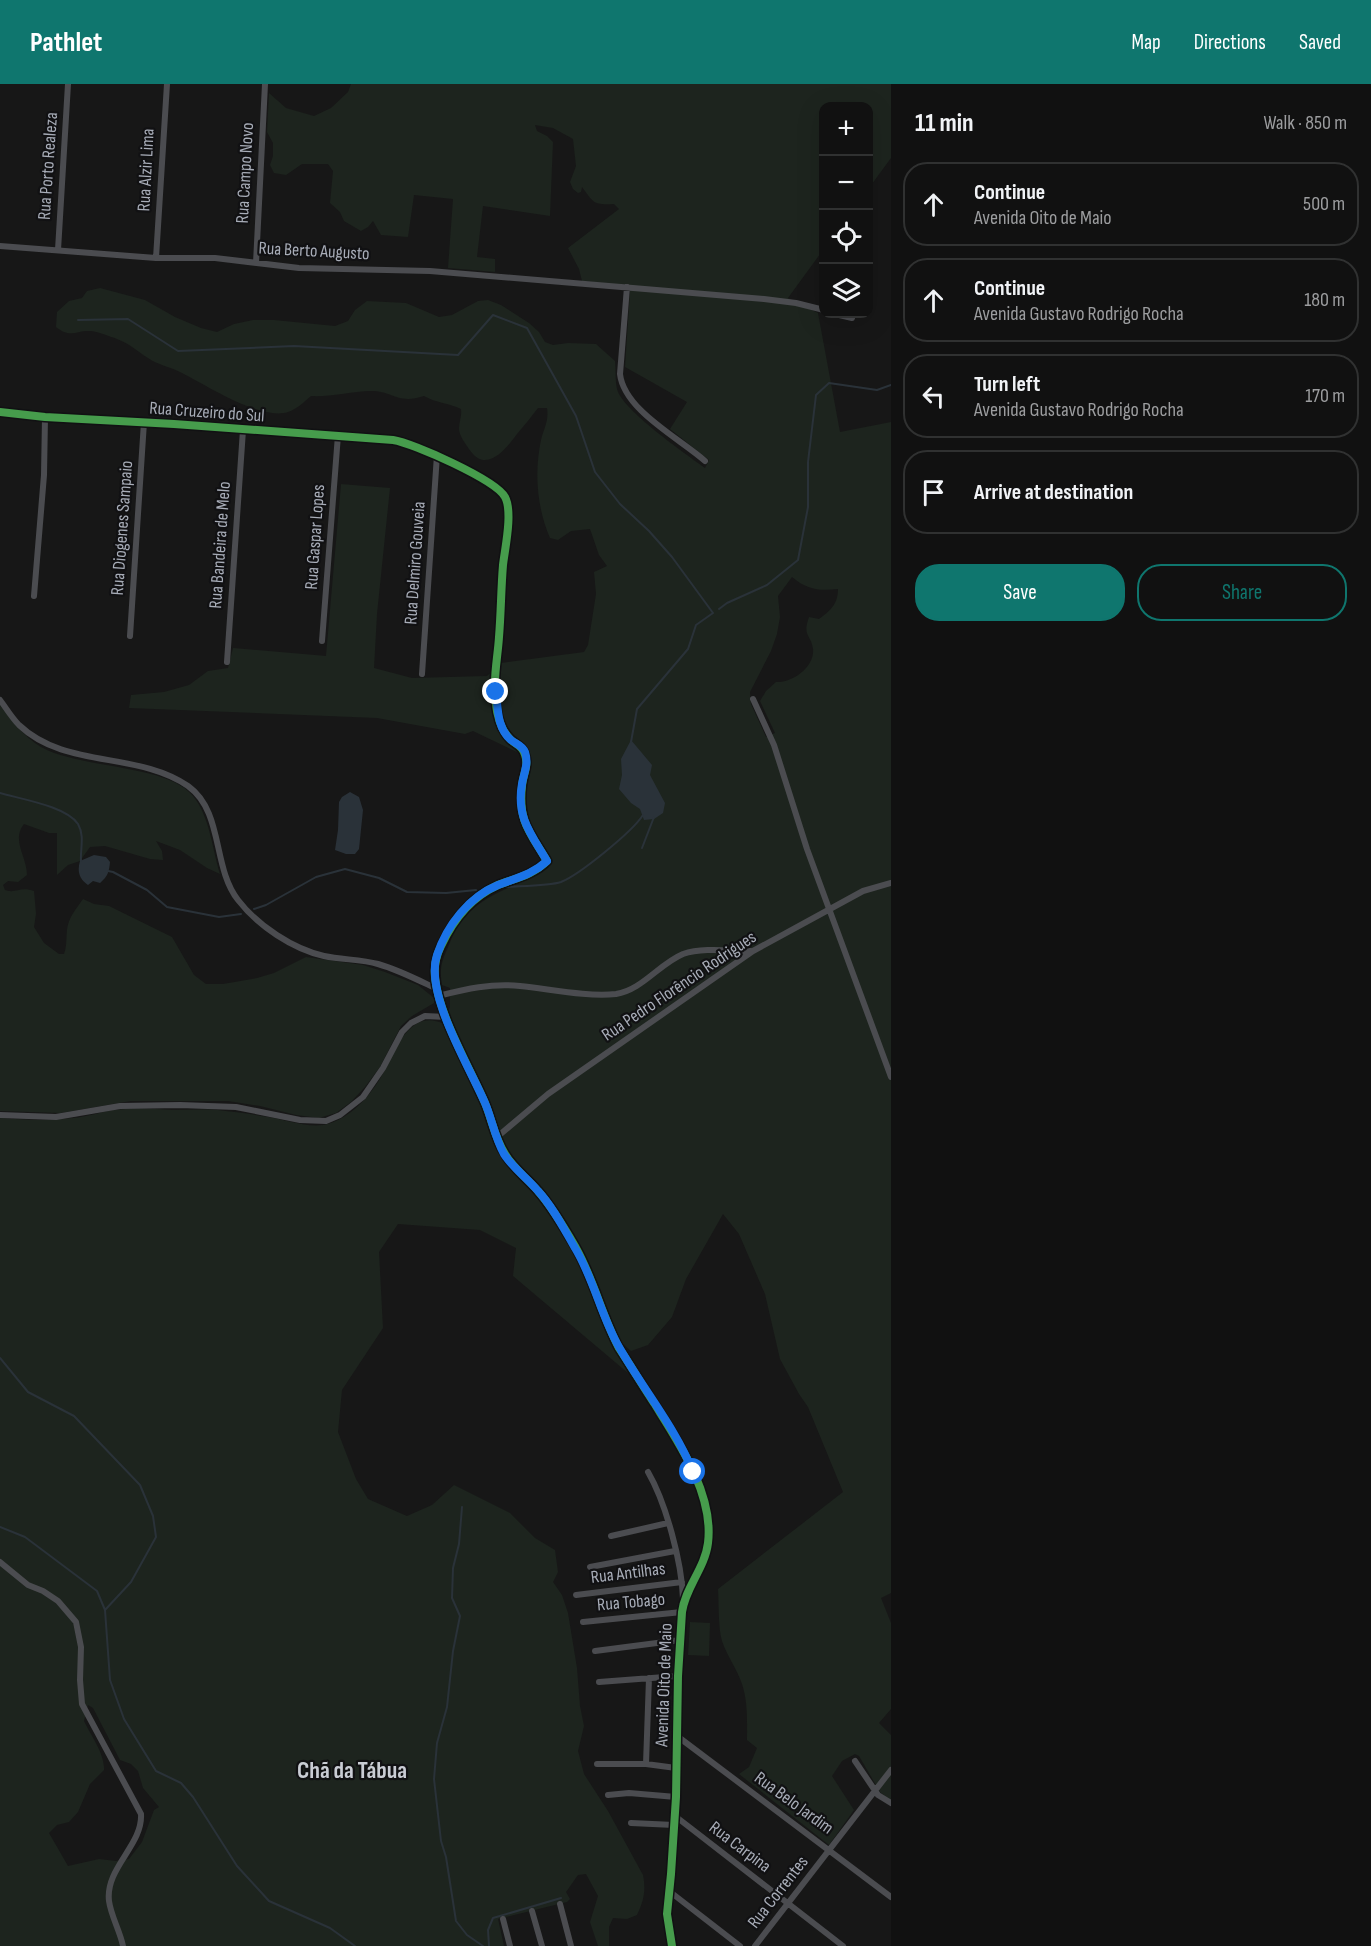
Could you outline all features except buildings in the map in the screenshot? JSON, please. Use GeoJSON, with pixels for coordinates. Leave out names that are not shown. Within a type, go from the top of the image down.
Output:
{"type":"FeatureCollection","features":[{"type":"Feature","properties":{"kind":"street","name":"Rua Porto Realeza"},"geometry":{"type":"LineString","coordinates":[[58,250],[68,84]]}},
{"type":"Feature","properties":{"kind":"street","name":"Rua Alzir Lima"},"geometry":{"type":"LineString","coordinates":[[156,258],[167,84]]}},
{"type":"Feature","properties":{"kind":"street","name":"Rua Campo Novo"},"geometry":{"type":"LineString","coordinates":[[256,263],[265,84]]}},
{"type":"Feature","properties":{"kind":"street","name":"Rua Berto Augusto"},"geometry":{"type":"LineString","coordinates":[[0,246],[156,258],[215,258],[299,268],[430,271],[764,298],[819,309]]}},
{"type":"Feature","properties":{"kind":"street"},"geometry":{"type":"LineString","coordinates":[[627,287],[620,374],[623,388],[630,399],[653,421],[705,461]]}},
{"type":"Feature","properties":{"kind":"street","name":"Rua Cruzeiro do Sul"},"geometry":{"type":"LineString","coordinates":[[0,412],[45,417],[381,438],[411,443],[437,455],[502,493],[506,500],[507,532],[495,675],[497,709],[503,729],[510,739],[523,748],[525,753],[527,762],[522,785],[523,818],[530,836],[547,861],[528,874],[483,893],[462,912],[437,955],[434,971],[437,993]]}},
{"type":"Feature","properties":{"kind":"street"},"geometry":{"type":"LineString","coordinates":[[34,596],[44,475],[45,417]]}},
{"type":"Feature","properties":{"kind":"street","name":"Rua Diogenes Sampaio"},"geometry":{"type":"LineString","coordinates":[[130,636],[144,422]]}},
{"type":"Feature","properties":{"kind":"street","name":"Rua Bandeira de Melo"},"geometry":{"type":"LineString","coordinates":[[227,662],[243,430]]}},
{"type":"Feature","properties":{"kind":"street","name":"Rua Gaspar Lopes"},"geometry":{"type":"LineString","coordinates":[[322,641],[338,435]]}},
{"type":"Feature","properties":{"kind":"street","name":"Rua Delmiro Gouveia"},"geometry":{"type":"LineString","coordinates":[[422,674],[437,455]]}},
{"type":"Feature","properties":{"kind":"street"},"geometry":{"type":"LineString","coordinates":[[753,699],[774,745],[793,808],[891,1077]]}},
{"type":"Feature","properties":{"kind":"street"},"geometry":{"type":"LineString","coordinates":[[0,700],[19,724],[51,746],[80,755],[164,773],[195,792],[212,822],[223,869],[233,893],[248,912],[269,929],[290,942],[319,955],[376,963],[397,970],[437,993],[486,985],[613,994],[630,989],[683,954],[709,951],[753,951]]}},
{"type":"Feature","properties":{"kind":"street","name":"Rua Pedro Florêncio Rodrigues"},"geometry":{"type":"LineString","coordinates":[[497,1137],[549,1094],[753,951],[863,891],[891,883]]}},
{"type":"Feature","properties":{"kind":"street","name":"Avenida Oito de Maio"},"geometry":{"type":"LineString","coordinates":[[437,993],[486,1105],[505,1155],[540,1192],[579,1253],[615,1341],[674,1434],[693,1472],[708,1521],[708,1545],[683,1603],[682,1612],[678,1676],[676,1797],[667,1914],[672,1946]]}},
{"type":"Feature","properties":{"kind":"street"},"geometry":{"type":"LineString","coordinates":[[0,1115],[56,1117],[120,1106],[210,1105],[256,1110],[300,1120],[326,1121],[349,1109],[363,1097],[383,1068],[402,1032],[411,1023],[425,1016],[446,1017]]}},
{"type":"Feature","properties":{"kind":"street"},"geometry":{"type":"LineString","coordinates":[[648,1472],[659,1494],[668,1523],[682,1582],[683,1603]]}},
{"type":"Feature","properties":{"kind":"street"},"geometry":{"type":"LineString","coordinates":[[610,1536],[668,1523]]}},
{"type":"Feature","properties":{"kind":"street"},"geometry":{"type":"LineString","coordinates":[[590,1567],[675,1551]]}},
{"type":"Feature","properties":{"kind":"street"},"geometry":{"type":"LineString","coordinates":[[0,1562],[28,1585],[58,1601],[75,1622],[81,1647],[82,1704],[141,1814],[141,1826],[123,1856],[110,1885],[109,1900],[123,1946]]}},
{"type":"Feature","properties":{"kind":"street","name":"Rua Antilhas"},"geometry":{"type":"LineString","coordinates":[[576,1595],[682,1582]]}},
{"type":"Feature","properties":{"kind":"street","name":"Rua Tobago"},"geometry":{"type":"LineString","coordinates":[[583,1622],[682,1612]]}},
{"type":"Feature","properties":{"kind":"street"},"geometry":{"type":"LineString","coordinates":[[595,1651],[680,1640]]}},
{"type":"Feature","properties":{"kind":"street"},"geometry":{"type":"LineString","coordinates":[[598,1682],[678,1676]]}},
{"type":"Feature","properties":{"kind":"street"},"geometry":{"type":"LineString","coordinates":[[646,1764],[649,1678]]}},
{"type":"Feature","properties":{"kind":"street","name":"Rua Belo Jardim"},"geometry":{"type":"LineString","coordinates":[[677,1736],[891,1896]]}},
{"type":"Feature","properties":{"kind":"street"},"geometry":{"type":"LineString","coordinates":[[855,1761],[878,1795],[891,1803]]}},
{"type":"Feature","properties":{"kind":"street"},"geometry":{"type":"LineString","coordinates":[[597,1764],[646,1764],[676,1768]]}},
{"type":"Feature","properties":{"kind":"street","name":"Rua Correntes"},"geometry":{"type":"LineString","coordinates":[[755,1946],[891,1770]]}},
{"type":"Feature","properties":{"kind":"street"},"geometry":{"type":"LineString","coordinates":[[608,1795],[629,1793],[676,1797]]}},
{"type":"Feature","properties":{"kind":"street","name":"Rua Carpina"},"geometry":{"type":"LineString","coordinates":[[675,1816],[843,1946]]}},
{"type":"Feature","properties":{"kind":"street"},"geometry":{"type":"LineString","coordinates":[[631,1823],[674,1825]]}},
{"type":"Feature","properties":{"kind":"street"},"geometry":{"type":"LineString","coordinates":[[669,1891],[740,1946]]}},
{"type":"Feature","properties":{"kind":"street"},"geometry":{"type":"LineString","coordinates":[[560,1904],[571,1946]]}},
{"type":"Feature","properties":{"kind":"street"},"geometry":{"type":"LineString","coordinates":[[532,1911],[542,1946]]}},
{"type":"Feature","properties":{"kind":"street"},"geometry":{"type":"LineString","coordinates":[[503,1918],[510,1946]]}},
{"type":"Feature","properties":{"kind":"shaded area"},"geometry":{"type":"Polygon","coordinates":[[[351,84],[891,84],[891,158],[873,183],[873,102],[819,102],[819,255],[788,298],[818,313],[840,432],[891,422],[891,1593],[881,1598],[891,1623],[891,1709],[879,1723],[891,1735],[891,1801],[880,1792],[859,1756],[855,1754],[842,1761],[832,1776],[854,1810],[829,1845],[739,1774],[749,1767],[757,1748],[747,1740],[744,1691],[722,1641],[718,1589],[843,1492],[808,1407],[780,1359],[765,1294],[739,1234],[723,1214],[686,1279],[672,1317],[648,1345],[631,1351],[606,1329],[628,1373],[513,1276],[516,1248],[480,1230],[398,1224],[379,1252],[383,1328],[342,1390],[338,1432],[356,1479],[368,1499],[407,1516],[432,1505],[454,1485],[510,1513],[535,1538],[555,1550],[558,1572],[553,1582],[562,1595],[568,1613],[584,1726],[578,1751],[584,1774],[608,1811],[643,1875],[644,1895],[637,1915],[627,1919],[613,1918],[609,1927],[609,1946],[598,1946],[590,1922],[598,1896],[586,1874],[578,1875],[566,1892],[570,1899],[567,1902],[498,1919],[504,1946],[0,1946],[0,1118],[55,1120],[113,1110],[143,1109],[218,1110],[316,1125],[338,1120],[369,1095],[396,1048],[411,1028],[420,1022],[431,1020],[444,1024],[450,1007],[450,988],[442,985],[442,964],[457,928],[467,915],[491,897],[549,867],[527,836],[521,817],[523,755],[473,731],[465,734],[377,718],[129,708],[131,695],[164,692],[189,685],[208,671],[228,668],[233,648],[326,656],[341,484],[390,488],[374,668],[412,678],[487,676],[501,663],[584,652],[588,645],[596,594],[594,572],[607,566],[599,555],[590,529],[571,531],[558,540],[550,538],[542,515],[537,478],[541,440],[547,421],[547,408],[538,408],[495,457],[482,460],[475,456],[461,437],[459,428],[461,409],[456,407],[424,396],[407,399],[377,391],[368,391],[311,396],[288,412],[263,411],[249,407],[156,362],[117,339],[91,331],[66,333],[61,331],[56,327],[57,312],[69,301],[82,298],[87,291],[100,288],[145,300],[175,317],[217,332],[234,324],[253,320],[335,326],[348,321],[355,310],[367,301],[406,303],[439,317],[452,315],[478,301],[488,300],[501,305],[529,323],[539,332],[545,342],[553,345],[596,344],[615,361],[617,389],[630,408],[642,420],[705,468],[709,460],[670,429],[687,402],[625,367],[630,291],[625,285],[582,281],[579,269],[568,248],[619,209],[614,204],[595,202],[582,187],[581,192],[578,193],[573,189],[570,182],[576,166],[573,139],[553,128],[535,125],[537,131],[553,142],[550,216],[483,206],[477,257],[495,259],[495,272],[448,268],[453,199],[414,195],[408,237],[381,235],[373,221],[361,231],[344,221],[340,212],[330,203],[333,171],[328,164],[302,164],[286,175],[274,173],[270,165],[273,143],[267,132],[269,93],[286,108],[314,116],[331,108],[348,92],[351,84]],[[792,577],[778,596],[780,617],[777,634],[750,692],[751,704],[766,737],[775,733],[760,701],[766,691],[776,682],[789,680],[806,668],[813,656],[812,644],[806,628],[809,617],[819,619],[837,599],[838,589],[814,589],[792,577]],[[88,1705],[84,1721],[100,1751],[104,1770],[90,1784],[78,1812],[69,1822],[57,1825],[49,1833],[68,1866],[99,1859],[116,1861],[129,1859],[142,1842],[154,1810],[159,1807],[143,1788],[138,1771],[131,1764],[120,1760],[93,1708],[88,1705]]]}},
{"type":"Feature","properties":{"kind":"shaded area"},"geometry":{"type":"Polygon","coordinates":[[[0,705],[23,733],[41,747],[78,759],[144,772],[181,786],[193,796],[203,813],[220,874],[180,850],[156,841],[162,851],[163,860],[150,859],[105,846],[90,847],[80,861],[68,865],[57,875],[57,833],[49,833],[24,824],[20,830],[19,842],[27,875],[18,882],[8,881],[3,885],[5,890],[9,891],[25,889],[34,891],[36,914],[34,927],[44,943],[59,954],[64,954],[69,922],[83,899],[94,904],[109,906],[172,937],[194,975],[206,984],[223,984],[257,978],[274,973],[306,957],[363,965],[385,972],[418,985],[434,998],[434,1003],[412,1016],[401,1026],[380,1067],[351,1102],[336,1113],[319,1118],[228,1101],[131,1101],[61,1113],[0,1111],[0,705]]]}},
{"type":"Feature","properties":{"kind":"shaded area"},"geometry":{"type":"Polygon","coordinates":[[[631,740],[652,765],[650,775],[665,803],[663,813],[654,819],[644,820],[640,809],[631,803],[619,789],[622,775],[621,759],[631,740]]]}},
{"type":"Feature","properties":{"kind":"shaded area"},"geometry":{"type":"Polygon","coordinates":[[[350,792],[359,797],[363,810],[359,849],[355,854],[335,850],[339,802],[350,792]]]}},
{"type":"Feature","properties":{"kind":"shaded area"},"geometry":{"type":"Polygon","coordinates":[[[94,855],[106,857],[110,862],[109,869],[100,883],[93,881],[88,885],[81,877],[79,865],[80,861],[94,855]]]}},
{"type":"Feature","properties":{"kind":"shaded area"},"geometry":{"type":"Polygon","coordinates":[[[690,1622],[710,1623],[709,1656],[688,1655],[690,1622]]]}},
{"type":"Feature","properties":{"kind":"waterway"},"geometry":{"type":"LineString","coordinates":[[78,320],[128,319],[178,351],[294,346],[458,355],[493,315],[527,328],[576,416],[595,472],[620,504],[672,557],[713,613],[696,625],[688,649],[637,709],[631,742]]}},
{"type":"Feature","properties":{"kind":"waterway"},"geometry":{"type":"LineString","coordinates":[[719,609],[767,585],[798,560],[808,507],[808,462],[816,395],[829,383],[877,390],[891,385]]}},
{"type":"Feature","properties":{"kind":"waterway"},"geometry":{"type":"LineString","coordinates":[[0,793],[53,808],[72,818],[78,824],[81,833],[81,861]]}},
{"type":"Feature","properties":{"kind":"waterway"},"geometry":{"type":"LineString","coordinates":[[506,887],[549,884],[569,878],[617,842],[643,815]]}},
{"type":"Feature","properties":{"kind":"waterway"},"geometry":{"type":"LineString","coordinates":[[642,848],[654,817]]}},
{"type":"Feature","properties":{"kind":"waterway"},"geometry":{"type":"LineString","coordinates":[[254,909],[266,905],[316,877],[345,869],[379,878],[407,892],[446,893],[476,890]]}},
{"type":"Feature","properties":{"kind":"waterway"},"geometry":{"type":"LineString","coordinates":[[108,871],[147,890],[167,907],[219,917],[241,914]]}},
{"type":"Feature","properties":{"kind":"waterway"},"geometry":{"type":"LineString","coordinates":[[0,1358],[28,1392],[74,1416],[140,1485],[153,1516],[156,1537],[131,1582],[105,1610]]}},
{"type":"Feature","properties":{"kind":"waterway"},"geometry":{"type":"LineString","coordinates":[[462,1507],[459,1544],[453,1568],[452,1598],[460,1616],[453,1651],[447,1707],[437,1743],[434,1779],[441,1841],[446,1857],[456,1921],[467,1935],[483,1946]]}},
{"type":"Feature","properties":{"kind":"waterway"},"geometry":{"type":"LineString","coordinates":[[0,1527],[25,1537],[97,1591],[105,1610],[110,1680],[124,1719],[156,1771],[181,1783],[193,1797],[237,1866],[269,1901],[330,1928],[355,1946]]}},
{"type":"Feature","properties":{"kind":"waterway"},"geometry":{"type":"LineString","coordinates":[[489,1946],[488,1930],[493,1918],[561,1898]]}},
{"type":"Feature","properties":{"kind":"cycle path"},"geometry":{"type":"LineString","coordinates":[[0,412],[393,440],[435,455],[471,472],[487,481],[505,497],[508,521],[495,672],[496,705],[505,733],[524,752],[526,763],[521,798],[522,809],[527,826],[547,861],[530,873],[488,890],[464,910],[451,927],[439,950],[435,977],[437,992],[448,1024],[485,1103],[502,1148],[512,1164],[549,1204],[576,1248],[619,1348],[684,1452],[706,1506],[708,1525],[706,1552],[682,1612],[678,1676],[676,1797],[667,1914],[672,1946]]}},
{"type":"Feature","properties":{"kind":"district","name":"Chã da Tábua"},"geometry":{"type":"Point","coordinates":[352,1770]}},
{"type":"Feature","properties":{"kind":"route"},"geometry":{"type":"LineString","coordinates":[[496,692],[497,709],[503,729],[510,739],[523,748],[526,758],[527,765],[521,793],[524,823],[547,861],[528,874],[483,893],[462,912],[437,955],[434,971],[436,989],[446,1017],[486,1105],[502,1150],[540,1192],[574,1246],[600,1299],[612,1333],[674,1434],[693,1472]]}}]}
